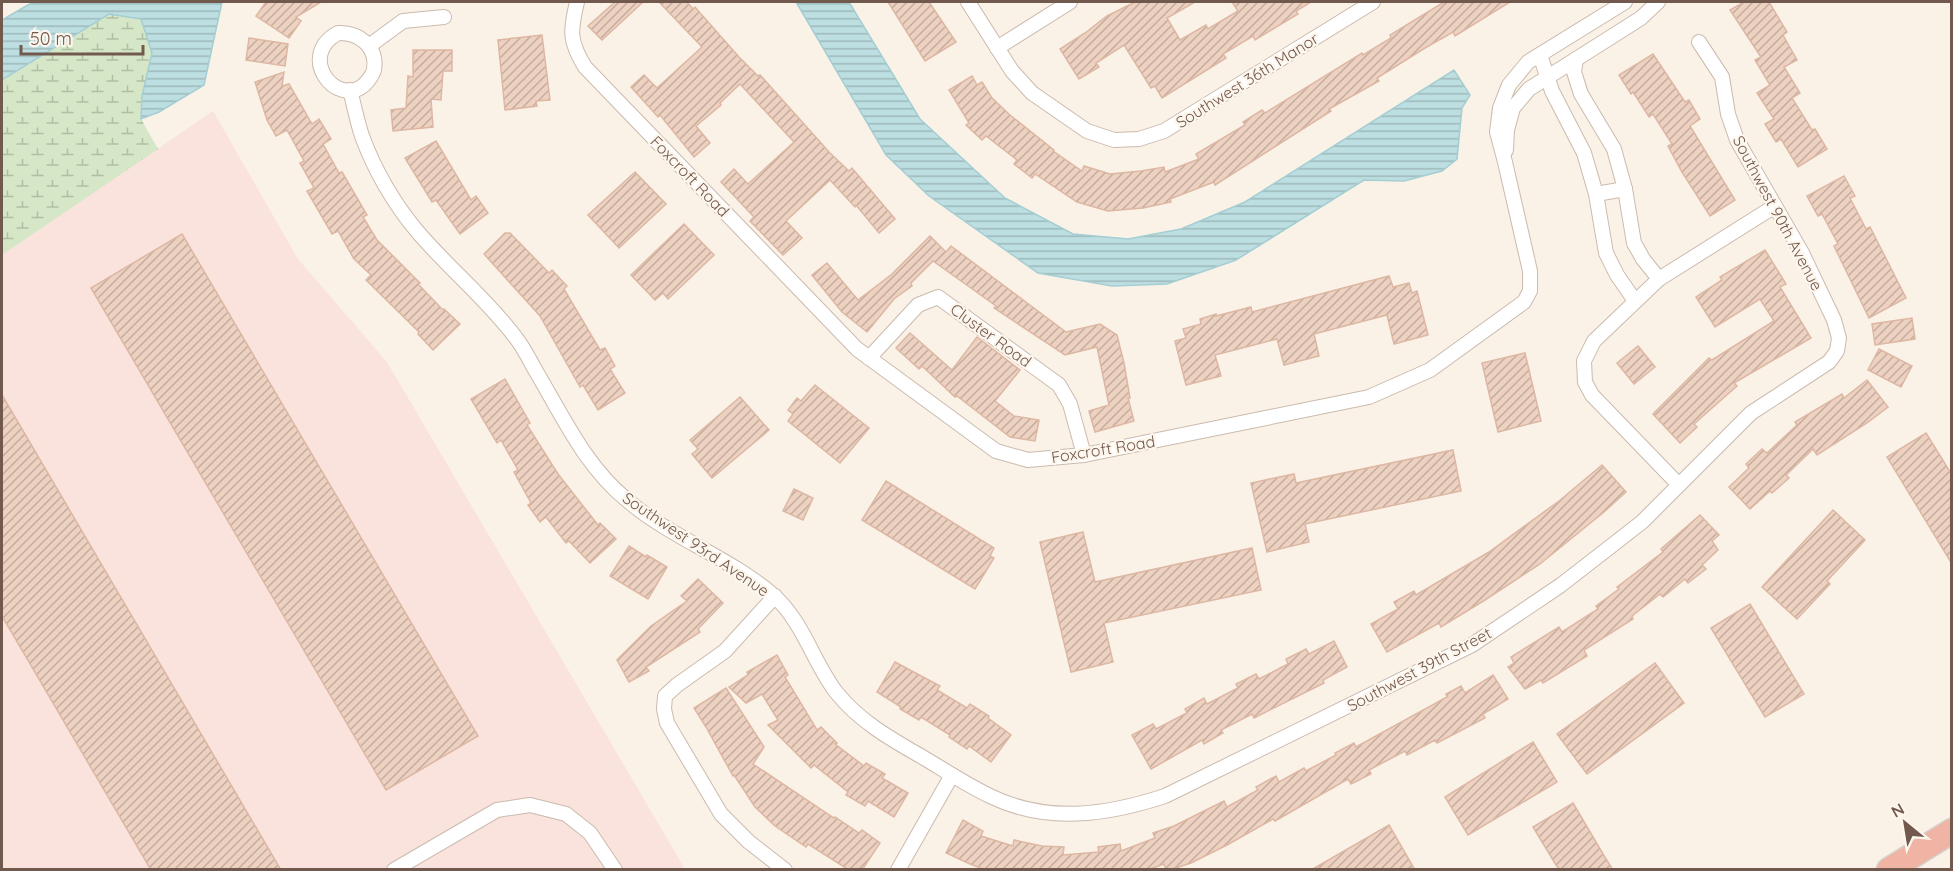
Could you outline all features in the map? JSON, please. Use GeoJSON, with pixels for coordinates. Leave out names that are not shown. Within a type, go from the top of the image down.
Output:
{"type":"FeatureCollection","features":[{"type":"Feature","properties":{"kind":"highway"},"geometry":{"type":"LineString","coordinates":[[1889,870],[1952,831]]}},
{"type":"Feature","properties":{"kind":"street","name":"Foxcroft Road"},"geometry":{"type":"LineString","coordinates":[[578,2],[572,23],[573,47],[585,67],[857,349],[996,451],[1028,460],[1084,455],[1369,397],[1430,370],[1524,302],[1530,291],[1530,271],[1505,162]]}},
{"type":"Feature","properties":{"kind":"street"},"geometry":{"type":"LineString","coordinates":[[968,2],[997,48],[1070,2]]}},
{"type":"Feature","properties":{"kind":"street","name":"Southwest 36th Manor"},"geometry":{"type":"LineString","coordinates":[[997,48],[1012,71],[1032,93],[1087,131],[1114,140],[1139,139],[1164,131],[1373,2]]}},
{"type":"Feature","properties":{"kind":"street"},"geometry":{"type":"LineString","coordinates":[[1505,162],[1497,132],[1500,108],[1509,85],[1528,62],[1625,2]]}},
{"type":"Feature","properties":{"kind":"street"},"geometry":{"type":"LineString","coordinates":[[1505,162],[1507,130],[1513,108],[1528,89],[1641,18],[1658,2]]}},
{"type":"Feature","properties":{"kind":"street"},"geometry":{"type":"LineString","coordinates":[[369,46],[403,21],[444,17]]}},
{"type":"Feature","properties":{"kind":"street"},"geometry":{"type":"LineString","coordinates":[[338,33],[349,33],[360,37],[369,46],[374,57],[374,69],[369,80],[361,87],[350,90],[329,82],[321,71],[319,59],[321,48],[328,38],[338,33]]}},
{"type":"Feature","properties":{"kind":"street","name":"Southwest 90th Avenue"},"geometry":{"type":"LineString","coordinates":[[1700,42],[1722,77],[1728,114],[1737,140],[1802,253],[1834,320],[1839,338],[1837,351]]}},
{"type":"Feature","properties":{"kind":"street"},"geometry":{"type":"LineString","coordinates":[[1540,55],[1546,77],[1584,153],[1596,194],[1606,253],[1617,275],[1635,300]]}},
{"type":"Feature","properties":{"kind":"street"},"geometry":{"type":"LineString","coordinates":[[1576,59],[1574,72],[1581,94],[1614,149],[1625,189],[1634,243],[1659,279]]}},
{"type":"Feature","properties":{"kind":"street","name":"Southwest 93rd Avenue"},"geometry":{"type":"LineString","coordinates":[[350,90],[362,135],[376,168],[396,203],[416,230],[517,339],[600,475],[627,501],[664,526],[743,572],[775,596],[793,617],[835,690],[858,716],[878,732],[991,797],[1030,810]]}},
{"type":"Feature","properties":{"kind":"street"},"geometry":{"type":"LineString","coordinates":[[1596,194],[1625,189]]}},
{"type":"Feature","properties":{"kind":"street"},"geometry":{"type":"LineString","coordinates":[[1679,485],[1592,395],[1584,381],[1584,361],[1594,341],[1659,279],[1775,206]]}},
{"type":"Feature","properties":{"kind":"street","name":"Cluster Road"},"geometry":{"type":"LineString","coordinates":[[869,358],[918,305],[938,297],[1059,385],[1070,404],[1084,455]]}},
{"type":"Feature","properties":{"kind":"street","name":"Southwest 39th Street"},"geometry":{"type":"LineString","coordinates":[[1030,810],[1086,814],[1129,808],[1165,796],[1462,650],[1561,585],[1642,522],[1751,413],[1829,362],[1837,351]]}},
{"type":"Feature","properties":{"kind":"street"},"geometry":{"type":"LineString","coordinates":[[775,596],[725,651],[665,696],[664,709],[667,723],[722,814],[749,842],[785,870]]}},
{"type":"Feature","properties":{"kind":"street"},"geometry":{"type":"LineString","coordinates":[[898,870],[952,775]]}},
{"type":"Feature","properties":{"kind":"street"},"geometry":{"type":"LineString","coordinates":[[394,870],[497,810],[530,805],[566,814],[590,833],[615,870]]}},
{"type":"Feature","properties":{"kind":"shaded area"},"geometry":{"type":"Polygon","coordinates":[[[213,111],[298,259],[387,362],[685,869],[2,870],[2,255],[213,111]]]}},
{"type":"Feature","properties":{"kind":"green space"},"geometry":{"type":"Polygon","coordinates":[[[109,14],[141,19],[152,53],[142,96],[141,119],[158,149],[2,255],[2,80],[109,14]]]}},
{"type":"Feature","properties":{"kind":"water"},"geometry":{"type":"Polygon","coordinates":[[[33,2],[222,2],[204,85],[159,112],[141,119],[142,96],[152,53],[141,19],[109,14],[2,80],[2,20],[33,2]]]}},
{"type":"Feature","properties":{"kind":"water"},"geometry":{"type":"Polygon","coordinates":[[[796,2],[849,2],[920,119],[1005,198],[1073,234],[1128,239],[1181,229],[1245,202],[1454,70],[1470,95],[1462,108],[1457,159],[1442,171],[1404,181],[1364,180],[1236,260],[1167,284],[1112,286],[1038,273],[929,196],[886,155],[796,2]]]}},
{"type":"Feature","properties":{"kind":"building"},"geometry":{"type":"Polygon","coordinates":[[[266,2],[321,2],[296,17],[301,21],[289,38],[256,16],[266,2]]]}},
{"type":"Feature","properties":{"kind":"building"},"geometry":{"type":"Polygon","coordinates":[[[615,2],[643,2],[602,40],[588,26],[615,2]]]}},
{"type":"Feature","properties":{"kind":"building"},"geometry":{"type":"Polygon","coordinates":[[[659,2],[687,2],[693,9],[695,7],[830,153],[849,171],[852,168],[895,219],[879,233],[856,205],[855,207],[830,180],[786,221],[802,238],[783,255],[750,221],[754,217],[721,182],[734,169],[748,184],[794,142],[740,84],[720,103],[721,105],[696,126],[710,143],[694,157],[660,115],[658,117],[631,87],[644,75],[657,88],[702,47],[659,2]]]}},
{"type":"Feature","properties":{"kind":"building"},"geometry":{"type":"Polygon","coordinates":[[[888,2],[929,2],[956,42],[925,61],[888,2]]]}},
{"type":"Feature","properties":{"kind":"building"},"geometry":{"type":"Polygon","coordinates":[[[1135,2],[1195,2],[1167,18],[1180,40],[1206,25],[1208,29],[1238,11],[1232,2],[1311,2],[1296,11],[1298,14],[1255,40],[1253,36],[1223,54],[1226,58],[1162,98],[1155,86],[1151,88],[1124,45],[1096,63],[1099,67],[1079,79],[1060,49],[1107,16],[1135,2]]]}},
{"type":"Feature","properties":{"kind":"building"},"geometry":{"type":"Polygon","coordinates":[[[1444,2],[1510,2],[1455,36],[1453,32],[1425,48],[1377,78],[1379,81],[1329,109],[1331,111],[1215,185],[1214,182],[1170,199],[1171,202],[1143,208],[1108,211],[1077,202],[1035,174],[1032,178],[1014,164],[1017,160],[986,136],[982,140],[966,125],[969,123],[949,90],[972,76],[977,85],[982,82],[992,98],[1010,115],[1053,151],[1082,171],[1084,166],[1110,174],[1164,167],[1165,172],[1199,159],[1196,154],[1245,125],[1243,122],[1262,110],[1265,113],[1362,53],[1363,55],[1391,38],[1390,35],[1444,2]]]}},
{"type":"Feature","properties":{"kind":"building"},"geometry":{"type":"Polygon","coordinates":[[[1744,2],[1769,2],[1787,32],[1783,35],[1797,60],[1784,67],[1800,93],[1792,98],[1827,149],[1798,167],[1781,139],[1776,142],[1765,124],[1774,119],[1757,93],[1770,85],[1755,60],[1761,57],[1730,10],[1744,2]]]}},
{"type":"Feature","properties":{"kind":"building"},"geometry":{"type":"Polygon","coordinates":[[[542,35],[550,100],[536,101],[537,106],[505,110],[498,40],[542,35]]]}},
{"type":"Feature","properties":{"kind":"building"},"geometry":{"type":"Polygon","coordinates":[[[249,38],[288,44],[285,66],[246,60],[249,38]]]}},
{"type":"Feature","properties":{"kind":"building"},"geometry":{"type":"Polygon","coordinates":[[[413,50],[452,50],[452,71],[443,71],[441,100],[431,99],[433,127],[393,131],[391,110],[406,108],[408,76],[413,77],[413,50]]]}},
{"type":"Feature","properties":{"kind":"building"},"geometry":{"type":"Polygon","coordinates":[[[1653,54],[1685,102],[1689,100],[1700,119],[1690,126],[1735,200],[1710,216],[1682,172],[1668,146],[1672,144],[1653,114],[1649,117],[1619,75],[1653,54]]]}},
{"type":"Feature","properties":{"kind":"building"},"geometry":{"type":"Polygon","coordinates":[[[284,72],[282,86],[289,84],[312,124],[319,119],[331,139],[323,144],[367,215],[363,217],[377,240],[443,310],[460,324],[433,350],[418,334],[419,332],[366,280],[371,275],[354,259],[338,231],[332,234],[307,191],[314,188],[300,163],[304,161],[287,130],[276,136],[267,120],[255,82],[284,72]]]}},
{"type":"Feature","properties":{"kind":"building"},"geometry":{"type":"Polygon","coordinates":[[[436,141],[471,200],[476,196],[488,213],[460,234],[436,200],[432,202],[405,158],[436,141]]]}},
{"type":"Feature","properties":{"kind":"building"},"geometry":{"type":"Polygon","coordinates":[[[635,172],[666,204],[619,248],[588,215],[635,172]]]}},
{"type":"Feature","properties":{"kind":"building"},"geometry":{"type":"Polygon","coordinates":[[[1844,176],[1855,196],[1850,198],[1866,229],[1870,227],[1906,298],[1869,318],[1834,246],[1838,244],[1822,214],[1818,216],[1807,196],[1844,176]]]}},
{"type":"Feature","properties":{"kind":"building"},"geometry":{"type":"Polygon","coordinates":[[[684,224],[714,255],[668,299],[663,293],[655,300],[631,275],[684,224]]]}},
{"type":"Feature","properties":{"kind":"building"},"geometry":{"type":"Polygon","coordinates":[[[505,233],[510,233],[549,273],[552,270],[567,286],[564,289],[600,350],[605,348],[615,366],[610,369],[625,393],[598,410],[583,385],[580,387],[540,316],[484,254],[505,233]]]}},
{"type":"Feature","properties":{"kind":"building"},"geometry":{"type":"Polygon","coordinates":[[[182,234],[478,736],[386,790],[91,288],[182,234]]]}},
{"type":"Feature","properties":{"kind":"building"},"geometry":{"type":"Polygon","coordinates":[[[930,236],[946,252],[951,246],[1066,332],[1100,324],[1117,335],[1134,421],[1095,432],[1089,411],[1109,405],[1097,347],[1065,355],[994,308],[996,306],[933,261],[911,283],[912,286],[894,299],[867,332],[842,312],[812,275],[827,263],[858,300],[892,274],[930,236]]]}},
{"type":"Feature","properties":{"kind":"building"},"geometry":{"type":"Polygon","coordinates":[[[1765,250],[1786,284],[1780,287],[1811,338],[1734,383],[1737,386],[1694,424],[1697,427],[1680,443],[1653,414],[1709,358],[1712,360],[1774,321],[1760,299],[1715,327],[1696,297],[1722,280],[1720,277],[1765,250]]]}},
{"type":"Feature","properties":{"kind":"building"},"geometry":{"type":"Polygon","coordinates":[[[1389,276],[1393,287],[1409,283],[1412,293],[1417,291],[1428,335],[1394,344],[1387,315],[1314,334],[1319,356],[1284,365],[1277,339],[1215,355],[1221,376],[1186,385],[1175,341],[1186,338],[1183,329],[1201,324],[1200,319],[1251,307],[1252,312],[1389,276]]]}},
{"type":"Feature","properties":{"kind":"building"},"geometry":{"type":"Polygon","coordinates":[[[1912,318],[1915,339],[1875,345],[1872,324],[1912,318]]]}},
{"type":"Feature","properties":{"kind":"building"},"geometry":{"type":"Polygon","coordinates":[[[910,333],[952,370],[977,337],[1020,370],[995,401],[1014,416],[1039,420],[1035,441],[1010,437],[957,396],[955,397],[922,366],[919,369],[896,348],[910,333]]]}},
{"type":"Feature","properties":{"kind":"building"},"geometry":{"type":"Polygon","coordinates":[[[1638,346],[1655,367],[1634,384],[1617,363],[1638,346]]]}},
{"type":"Feature","properties":{"kind":"building"},"geometry":{"type":"Polygon","coordinates":[[[1879,349],[1912,366],[1901,387],[1868,370],[1879,349]]]}},
{"type":"Feature","properties":{"kind":"building"},"geometry":{"type":"Polygon","coordinates":[[[1525,353],[1541,421],[1498,432],[1482,363],[1525,353]]]}},
{"type":"Feature","properties":{"kind":"building"},"geometry":{"type":"Polygon","coordinates":[[[505,379],[530,423],[527,425],[558,474],[598,525],[600,523],[616,539],[590,563],[569,541],[566,543],[546,517],[540,522],[528,505],[531,503],[514,472],[518,470],[501,440],[497,443],[471,399],[505,379]]]}},
{"type":"Feature","properties":{"kind":"building"},"geometry":{"type":"Polygon","coordinates":[[[1867,380],[1888,407],[1817,455],[1813,449],[1786,475],[1789,478],[1750,509],[1729,487],[1749,468],[1746,464],[1762,449],[1767,453],[1797,425],[1795,422],[1842,394],[1844,398],[1867,380]]]}},
{"type":"Feature","properties":{"kind":"building"},"geometry":{"type":"Polygon","coordinates":[[[815,385],[869,428],[840,463],[788,421],[793,414],[788,410],[797,398],[801,401],[815,385]]]}},
{"type":"Feature","properties":{"kind":"building"},"geometry":{"type":"Polygon","coordinates":[[[2,395],[281,870],[151,870],[2,616],[2,395]]]}},
{"type":"Feature","properties":{"kind":"building"},"geometry":{"type":"Polygon","coordinates":[[[740,397],[769,430],[712,478],[692,454],[698,449],[690,440],[740,397]]]}},
{"type":"Feature","properties":{"kind":"building"},"geometry":{"type":"Polygon","coordinates":[[[1926,433],[1952,475],[1952,564],[1887,457],[1926,433]]]}},
{"type":"Feature","properties":{"kind":"building"},"geometry":{"type":"Polygon","coordinates":[[[1453,450],[1461,491],[1305,524],[1309,542],[1267,552],[1251,483],[1294,474],[1296,483],[1453,450]]]}},
{"type":"Feature","properties":{"kind":"building"},"geometry":{"type":"Polygon","coordinates":[[[1602,465],[1626,492],[1604,512],[1540,564],[1485,600],[1441,627],[1439,623],[1387,652],[1371,624],[1398,609],[1394,602],[1414,591],[1416,595],[1489,552],[1559,501],[1602,465]]]}},
{"type":"Feature","properties":{"kind":"building"},"geometry":{"type":"Polygon","coordinates":[[[886,481],[994,548],[990,556],[994,558],[975,589],[862,520],[886,481]]]}},
{"type":"Feature","properties":{"kind":"building"},"geometry":{"type":"Polygon","coordinates":[[[794,489],[813,498],[803,520],[783,511],[794,489]]]}},
{"type":"Feature","properties":{"kind":"building"},"geometry":{"type":"Polygon","coordinates":[[[1833,510],[1865,540],[1827,581],[1830,584],[1797,619],[1762,587],[1833,510]]]}},
{"type":"Feature","properties":{"kind":"building"},"geometry":{"type":"Polygon","coordinates":[[[1700,515],[1719,535],[1712,541],[1718,550],[1702,565],[1706,569],[1688,583],[1685,579],[1663,597],[1660,594],[1632,616],[1633,619],[1584,650],[1587,656],[1543,683],[1541,680],[1525,689],[1508,667],[1514,663],[1511,657],[1559,627],[1562,632],[1598,609],[1596,606],[1663,552],[1661,549],[1700,515]]]}},
{"type":"Feature","properties":{"kind":"building"},"geometry":{"type":"Polygon","coordinates":[[[1083,532],[1095,582],[1252,548],[1261,590],[1104,623],[1113,662],[1071,672],[1040,542],[1083,532]]]}},
{"type":"Feature","properties":{"kind":"building"},"geometry":{"type":"Polygon","coordinates":[[[629,546],[667,567],[648,599],[610,576],[629,546]]]}},
{"type":"Feature","properties":{"kind":"building"},"geometry":{"type":"Polygon","coordinates":[[[698,579],[723,603],[698,629],[700,632],[646,667],[649,671],[629,682],[617,660],[651,626],[687,601],[681,596],[698,579]]]}},
{"type":"Feature","properties":{"kind":"building"},"geometry":{"type":"Polygon","coordinates":[[[1750,604],[1804,694],[1765,717],[1711,628],[1750,604]]]}},
{"type":"Feature","properties":{"kind":"building"},"geometry":{"type":"Polygon","coordinates":[[[1334,641],[1347,667],[1323,680],[1324,683],[1254,718],[1252,714],[1221,730],[1223,733],[1204,744],[1202,740],[1151,769],[1132,735],[1153,724],[1156,729],[1187,713],[1185,709],[1204,698],[1207,704],[1238,688],[1236,684],[1256,674],[1259,679],[1288,664],[1286,659],[1306,649],[1309,654],[1334,641]]]}},
{"type":"Feature","properties":{"kind":"building"},"geometry":{"type":"Polygon","coordinates":[[[777,655],[788,675],[785,677],[817,730],[821,727],[837,743],[835,744],[864,766],[866,763],[885,774],[882,778],[908,793],[894,817],[868,801],[865,806],[846,795],[848,792],[814,765],[811,768],[768,725],[778,720],[762,694],[746,703],[729,687],[748,675],[747,672],[777,655]]]}},
{"type":"Feature","properties":{"kind":"building"},"geometry":{"type":"Polygon","coordinates":[[[895,662],[940,686],[937,690],[967,708],[970,704],[989,716],[988,718],[1011,735],[991,762],[969,746],[967,749],[921,717],[919,720],[900,709],[901,707],[877,692],[895,662]]]}},
{"type":"Feature","properties":{"kind":"building"},"geometry":{"type":"Polygon","coordinates":[[[1655,663],[1684,703],[1587,774],[1557,734],[1655,663]]]}},
{"type":"Feature","properties":{"kind":"building"},"geometry":{"type":"Polygon","coordinates":[[[1493,675],[1508,699],[1483,714],[1485,718],[1437,743],[1435,740],[1407,755],[1405,751],[1369,770],[1371,774],[1351,784],[1348,779],[1275,821],[1273,819],[1191,863],[1170,870],[1166,870],[1164,864],[1148,870],[986,870],[946,853],[963,820],[983,831],[981,836],[1013,846],[1014,840],[1042,846],[1064,847],[1063,855],[1099,852],[1098,847],[1120,844],[1121,851],[1155,838],[1153,833],[1174,826],[1224,801],[1227,807],[1258,790],[1256,787],[1276,776],[1279,782],[1304,768],[1306,771],[1354,743],[1356,747],[1447,697],[1446,694],[1461,686],[1465,693],[1493,675]]]}},
{"type":"Feature","properties":{"kind":"building"},"geometry":{"type":"Polygon","coordinates":[[[726,688],[764,747],[753,764],[834,818],[859,833],[862,830],[880,843],[862,870],[849,870],[808,844],[806,847],[775,826],[755,807],[733,776],[694,708],[726,688]]]}},
{"type":"Feature","properties":{"kind":"building"},"geometry":{"type":"Polygon","coordinates":[[[1533,742],[1557,782],[1468,835],[1445,797],[1533,742]]]}},
{"type":"Feature","properties":{"kind":"building"},"geometry":{"type":"Polygon","coordinates":[[[1573,803],[1613,870],[1560,870],[1533,827],[1573,803]]]}},
{"type":"Feature","properties":{"kind":"building"},"geometry":{"type":"Polygon","coordinates":[[[1389,825],[1415,870],[1311,870],[1389,825]]]}}]}
